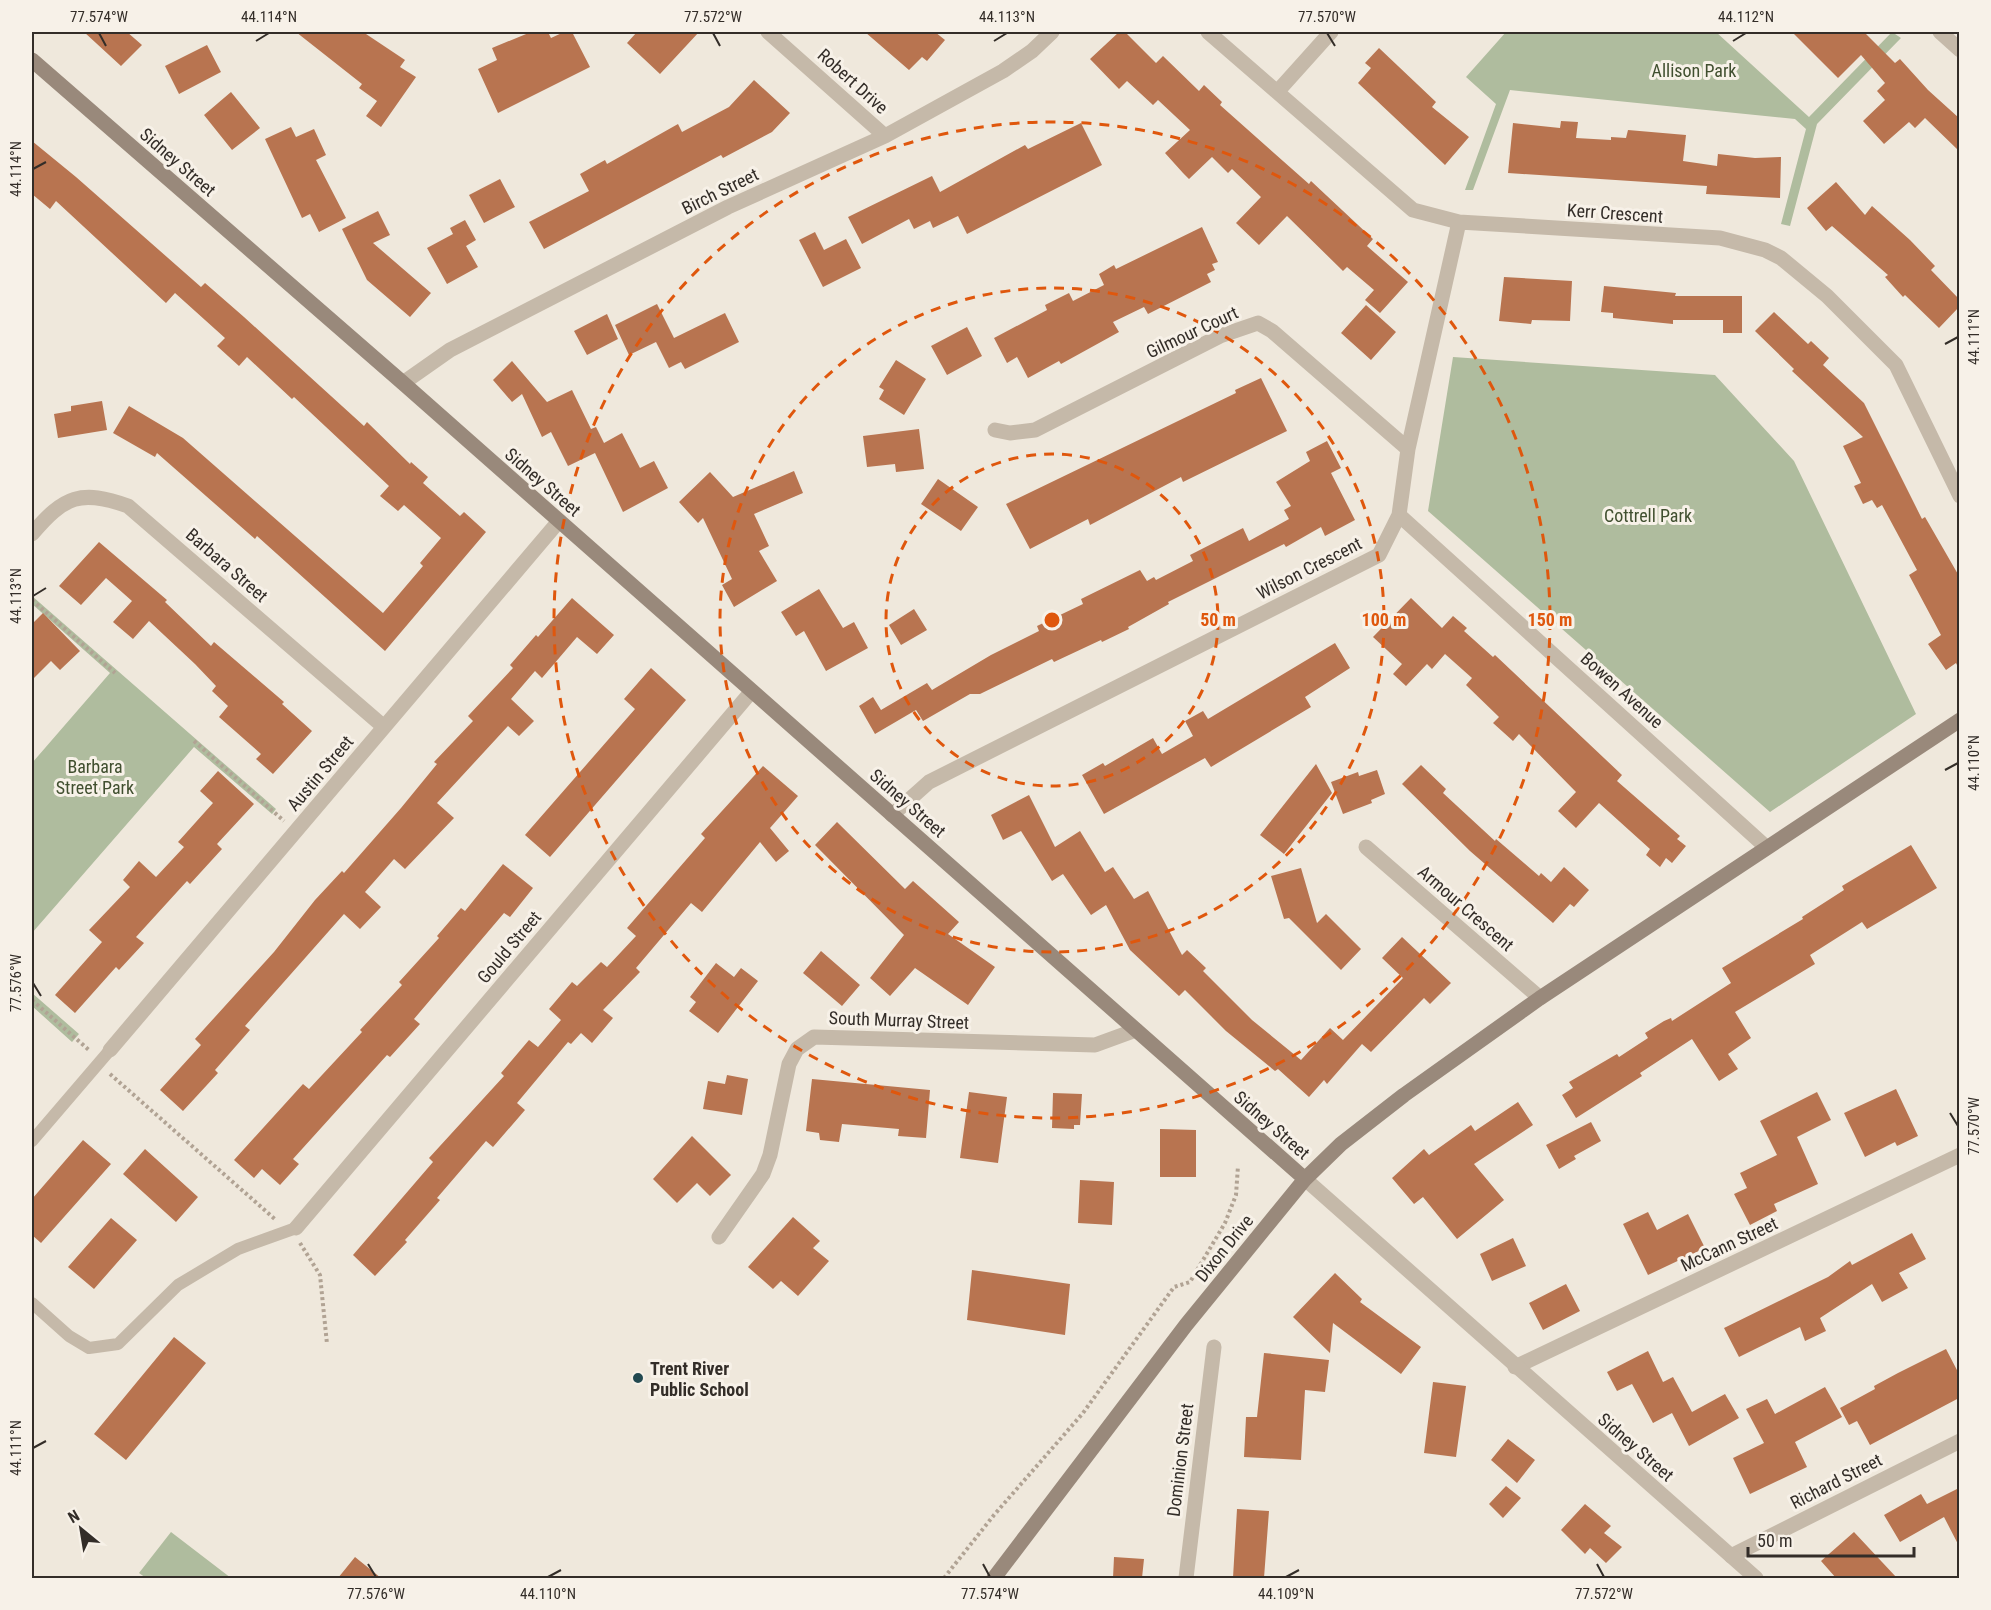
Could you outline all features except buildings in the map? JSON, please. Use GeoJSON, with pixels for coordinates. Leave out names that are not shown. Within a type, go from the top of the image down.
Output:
{"type":"FeatureCollection","features":[{"type":"Feature","properties":{"kind":"main road","name":"Sidney Street"},"geometry":{"type":"LineString","coordinates":[[32,60],[403,383],[1305,1179]]}},
{"type":"Feature","properties":{"kind":"main road","name":"Dixon Drive"},"geometry":{"type":"LineString","coordinates":[[994,1578],[1180,1332],[1305,1179],[1341,1143],[1540,998],[1959,720]]}},
{"type":"Feature","properties":{"kind":"street","name":"Robert Drive"},"geometry":{"type":"LineString","coordinates":[[768,32],[885,136]]}},
{"type":"Feature","properties":{"kind":"street","name":"Birch Street"},"geometry":{"type":"LineString","coordinates":[[403,383],[450,350],[480,334],[728,207],[885,136],[1003,71],[1032,51],[1052,32]]}},
{"type":"Feature","properties":{"kind":"street","name":"Kerr Crescent"},"geometry":{"type":"LineString","coordinates":[[1208,32],[1413,210],[1459,222],[1720,238],[1765,250],[1781,258],[1827,296],[1896,365],[1959,496]]}},
{"type":"Feature","properties":{"kind":"street"},"geometry":{"type":"LineString","coordinates":[[1278,91],[1330,32]]}},
{"type":"Feature","properties":{"kind":"street"},"geometry":{"type":"LineString","coordinates":[[1940,32],[1959,50]]}},
{"type":"Feature","properties":{"kind":"street","name":"Wilson Crescent"},"geometry":{"type":"LineString","coordinates":[[892,815],[930,782],[1379,555],[1399,515],[1408,449],[1459,222]]}},
{"type":"Feature","properties":{"kind":"street","name":"Gilmour Court"},"geometry":{"type":"LineString","coordinates":[[995,430],[1010,433],[1035,430],[1220,336],[1258,323],[1281,339],[1408,449]]}},
{"type":"Feature","properties":{"kind":"street","name":"Barbara Street"},"geometry":{"type":"LineString","coordinates":[[32,534],[49,514],[75,499],[101,496],[129,506],[384,727]]}},
{"type":"Feature","properties":{"kind":"street","name":"Bowen Avenue"},"geometry":{"type":"LineString","coordinates":[[1399,515],[1766,847]]}},
{"type":"Feature","properties":{"kind":"street","name":"Austin Street"},"geometry":{"type":"LineString","coordinates":[[110,1050],[559,521]]}},
{"type":"Feature","properties":{"kind":"street","name":"Gould Street"},"geometry":{"type":"LineString","coordinates":[[294,1229],[751,692]]}},
{"type":"Feature","properties":{"kind":"street","name":"Armour Crescent"},"geometry":{"type":"LineString","coordinates":[[1366,846],[1540,998]]}},
{"type":"Feature","properties":{"kind":"street","name":"South Murray Street"},"geometry":{"type":"LineString","coordinates":[[719,1237],[764,1174],[789,1064],[797,1049],[814,1037],[1095,1045],[1136,1030]]}},
{"type":"Feature","properties":{"kind":"street","name":"McCann Street"},"geometry":{"type":"LineString","coordinates":[[1515,1367],[1959,1155]]}},
{"type":"Feature","properties":{"kind":"street","name":"Sidney Street"},"geometry":{"type":"LineString","coordinates":[[1305,1179],[1756,1578]]}},
{"type":"Feature","properties":{"kind":"street","name":"Dominion Street"},"geometry":{"type":"LineString","coordinates":[[1186,1578],[1214,1347]]}},
{"type":"Feature","properties":{"kind":"street","name":"Richard Street"},"geometry":{"type":"LineString","coordinates":[[1731,1556],[1959,1441]]}},
{"type":"Feature","properties":{"kind":"lane"},"geometry":{"type":"LineString","coordinates":[[32,1141],[110,1050]]}},
{"type":"Feature","properties":{"kind":"lane"},"geometry":{"type":"LineString","coordinates":[[32,1303],[69,1336],[89,1348],[118,1344],[178,1285],[238,1249],[294,1229]]}},
{"type":"Feature","properties":{"kind":"path"},"geometry":{"type":"LineString","coordinates":[[32,600],[116,673]]}},
{"type":"Feature","properties":{"kind":"path"},"geometry":{"type":"LineString","coordinates":[[194,741],[296,831]]}},
{"type":"Feature","properties":{"kind":"path"},"geometry":{"type":"LineString","coordinates":[[32,1000],[90,1051],[99,1064],[278,1221],[294,1229],[320,1275],[327,1344]]}},
{"type":"Feature","properties":{"kind":"path"},"geometry":{"type":"LineString","coordinates":[[944,1578],[994,1515],[1083,1413],[1174,1287],[1190,1282],[1225,1223],[1236,1195],[1238,1166]]}},
{"type":"Feature","properties":{"kind":"green space","name":"Allison Park"},"geometry":{"type":"Polygon","coordinates":[[[1506,32],[1716,32],[1809,117],[1892,32],[1901,38],[1817,124],[1790,226],[1781,224],[1806,129],[1795,119],[1510,90],[1473,190],[1465,190],[1496,104],[1466,77],[1506,32]]]}},
{"type":"Feature","properties":{"kind":"green space","name":"Cottrell Park"},"geometry":{"type":"Polygon","coordinates":[[[1453,357],[1715,375],[1794,461],[1916,714],[1770,812],[1428,511],[1453,357]]]}},
{"type":"Feature","properties":{"kind":"green space","name":"Barbara Street Park"},"geometry":{"type":"Polygon","coordinates":[[[32,596],[276,809],[272,814],[194,747],[32,933],[32,763],[110,673],[32,604],[32,596]]]}},
{"type":"Feature","properties":{"kind":"green space"},"geometry":{"type":"Polygon","coordinates":[[[32,993],[79,1034],[72,1042],[32,1006],[32,993]]]}},
{"type":"Feature","properties":{"kind":"green space"},"geometry":{"type":"Polygon","coordinates":[[[171,1532],[231,1578],[146,1578],[139,1573],[171,1532]]]}},
{"type":"Feature","properties":{"kind":"place","name":"Trent River Public School"},"geometry":{"type":"Point","coordinates":[638,1378]}}]}
